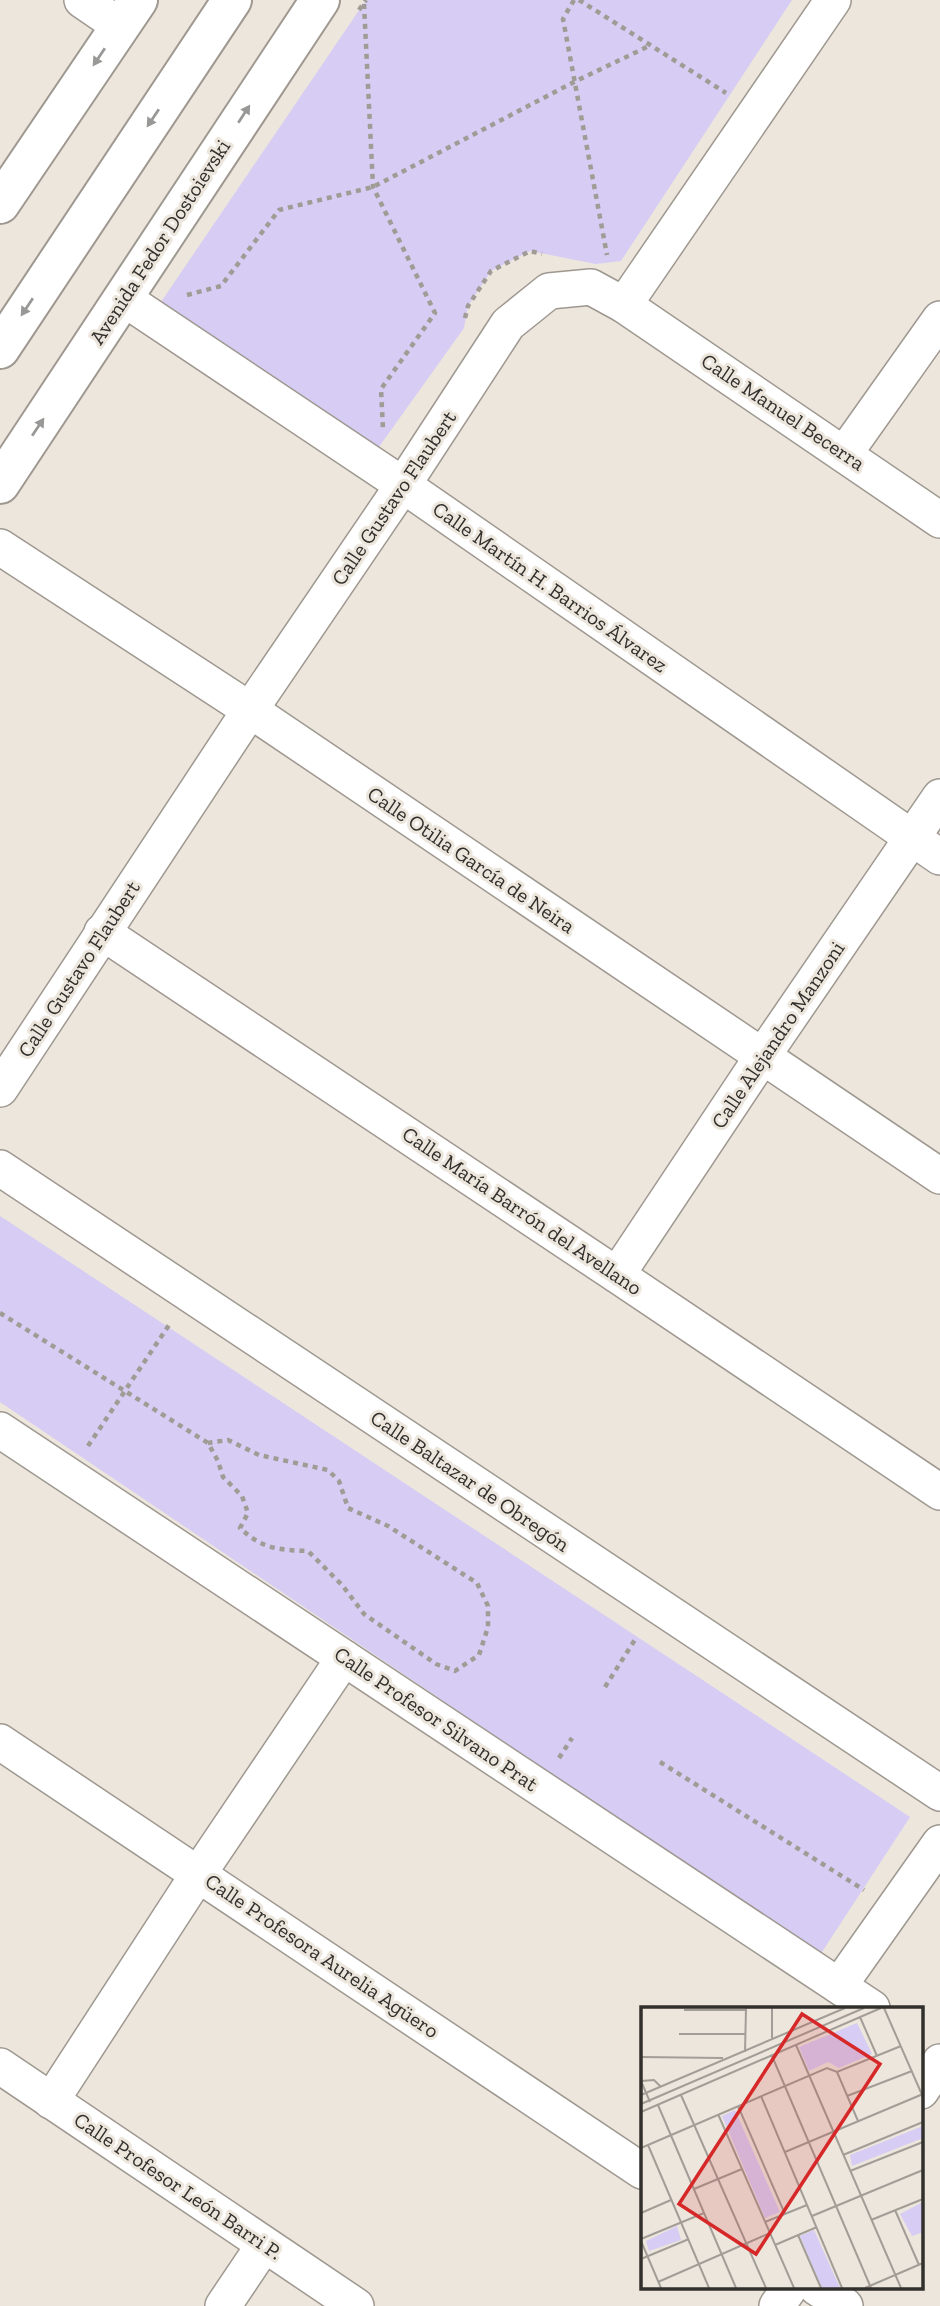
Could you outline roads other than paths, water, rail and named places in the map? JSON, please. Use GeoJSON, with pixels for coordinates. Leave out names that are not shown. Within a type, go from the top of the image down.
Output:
{"type":"FeatureCollection","features":[{"type":"Feature","properties":{"kind":"main road"},"geometry":{"type":"LineString","coordinates":[[0,349],[232,0]]}},
{"type":"Feature","properties":{"kind":"main road","name":"Avenida Fedor Dostoievski"},"geometry":{"type":"LineString","coordinates":[[0,484],[320,0]]}},
{"type":"Feature","properties":{"kind":"main road"},"geometry":{"type":"LineString","coordinates":[[0,204],[129,13]]}},
{"type":"Feature","properties":{"kind":"street"},"geometry":{"type":"LineString","coordinates":[[82,0],[129,13]]}},
{"type":"Feature","properties":{"kind":"street"},"geometry":{"type":"LineString","coordinates":[[624,305],[833,0]]}},
{"type":"Feature","properties":{"kind":"street","name":"Calle Gustavo Flaubert"},"geometry":{"type":"LineString","coordinates":[[0,1089],[508,324],[549,291],[591,287],[624,305]]}},
{"type":"Feature","properties":{"kind":"street","name":"Calle Martín H. Barrios Álvarez"},"geometry":{"type":"LineString","coordinates":[[123,298],[403,485],[940,857]]}},
{"type":"Feature","properties":{"kind":"street","name":"Calle Manuel Becerra"},"geometry":{"type":"LineString","coordinates":[[624,305],[940,520]]}},
{"type":"Feature","properties":{"kind":"street"},"geometry":{"type":"LineString","coordinates":[[845,453],[940,319]]}},
{"type":"Feature","properties":{"kind":"street","name":"Calle Otilia García de Neira"},"geometry":{"type":"LineString","coordinates":[[0,547],[250,710],[940,1176]]}},
{"type":"Feature","properties":{"kind":"street","name":"Calle Alejandro Manzoni"},"geometry":{"type":"LineString","coordinates":[[617,1275],[940,797]]}},
{"type":"Feature","properties":{"kind":"street","name":"Calle María Barrón del Avellano"},"geometry":{"type":"LineString","coordinates":[[102,932],[940,1492]]}},
{"type":"Feature","properties":{"kind":"street","name":"Calle Baltazar de Obregón"},"geometry":{"type":"LineString","coordinates":[[0,1168],[940,1793]]}},
{"type":"Feature","properties":{"kind":"street","name":"Calle Profesor Silvano Prat"},"geometry":{"type":"LineString","coordinates":[[0,1430],[870,2007]]}},
{"type":"Feature","properties":{"kind":"street"},"geometry":{"type":"LineString","coordinates":[[51,2101],[198,1873],[344,1658]]}},
{"type":"Feature","properties":{"kind":"street","name":"Calle Profesora Aurelia Agüero"},"geometry":{"type":"LineString","coordinates":[[0,1742],[641,2170]]}},
{"type":"Feature","properties":{"kind":"street"},"geometry":{"type":"LineString","coordinates":[[839,1986],[940,1843]]}},
{"type":"Feature","properties":{"kind":"street"},"geometry":{"type":"LineString","coordinates":[[922,2041],[940,2053]]}},
{"type":"Feature","properties":{"kind":"street"},"geometry":{"type":"LineString","coordinates":[[922,2089],[940,2062]]}},
{"type":"Feature","properties":{"kind":"street","name":"Calle Profesor León Barri P."},"geometry":{"type":"LineString","coordinates":[[0,2066],[356,2306]]}},
{"type":"Feature","properties":{"kind":"street"},"geometry":{"type":"LineString","coordinates":[[223,2306],[264,2245]]}},
{"type":"Feature","properties":{"kind":"street"},"geometry":{"type":"LineString","coordinates":[[777,2306],[789,2288]]}},
{"type":"Feature","properties":{"kind":"street"},"geometry":{"type":"LineString","coordinates":[[818,2288],[845,2306]]}}]}
